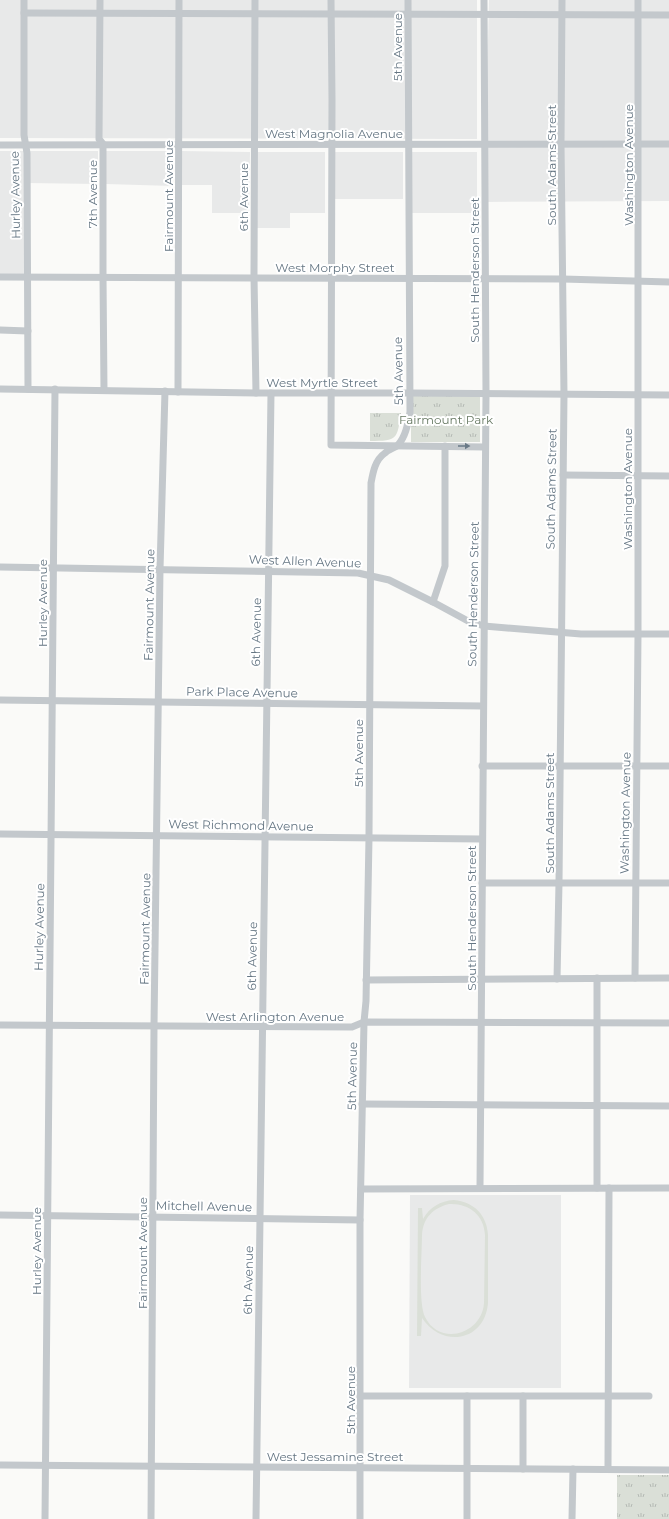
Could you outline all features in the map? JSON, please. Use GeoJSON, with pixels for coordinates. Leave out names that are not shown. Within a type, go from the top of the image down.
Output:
{"type":"FeatureCollection","features":[{"type":"Feature","properties":{"kind":"street","name":"Hurley Avenue"},"geometry":{"type":"LineString","coordinates":[[24,0],[24,135],[27,153],[28,389]]}},
{"type":"Feature","properties":{"kind":"street","name":"7th Avenue"},"geometry":{"type":"LineString","coordinates":[[100,0],[99,139],[103,144],[104,390]]}},
{"type":"Feature","properties":{"kind":"street","name":"Fairmount Avenue"},"geometry":{"type":"LineString","coordinates":[[178,392],[179,0]]}},
{"type":"Feature","properties":{"kind":"street","name":"6th Avenue"},"geometry":{"type":"LineString","coordinates":[[255,0],[254,278],[256,393]]}},
{"type":"Feature","properties":{"kind":"street"},"geometry":{"type":"LineString","coordinates":[[331,0],[331,445],[485,446]]}},
{"type":"Feature","properties":{"kind":"street","name":"5th Avenue"},"geometry":{"type":"LineString","coordinates":[[360,1519],[360,1189],[369,838],[371,484],[377,460],[384,453],[397,446],[403,436],[410,412],[408,0]]}},
{"type":"Feature","properties":{"kind":"street","name":"South Henderson Street"},"geometry":{"type":"LineString","coordinates":[[480,1188],[486,394],[484,278],[484,0]]}},
{"type":"Feature","properties":{"kind":"street","name":"South Adams Street"},"geometry":{"type":"LineString","coordinates":[[557,979],[564,394],[561,144],[562,0]]}},
{"type":"Feature","properties":{"kind":"street","name":"Washington Avenue"},"geometry":{"type":"LineString","coordinates":[[635,978],[639,395],[638,0]]}},
{"type":"Feature","properties":{"kind":"street"},"geometry":{"type":"LineString","coordinates":[[24,13],[669,14]]}},
{"type":"Feature","properties":{"kind":"street","name":"West Magnolia Avenue"},"geometry":{"type":"LineString","coordinates":[[0,145],[669,144]]}},
{"type":"Feature","properties":{"kind":"street","name":"West Morphy Street"},"geometry":{"type":"LineString","coordinates":[[0,277],[563,278],[669,282]]}},
{"type":"Feature","properties":{"kind":"street"},"geometry":{"type":"LineString","coordinates":[[0,330],[28,331]]}},
{"type":"Feature","properties":{"kind":"street","name":"West Myrtle Street"},"geometry":{"type":"LineString","coordinates":[[0,389],[256,393],[564,394],[669,396]]}},
{"type":"Feature","properties":{"kind":"street","name":"Hurley Avenue"},"geometry":{"type":"LineString","coordinates":[[45,1519],[55,389]]}},
{"type":"Feature","properties":{"kind":"street","name":"Fairmount Avenue"},"geometry":{"type":"LineString","coordinates":[[152,1519],[154,1026],[160,569],[165,392]]}},
{"type":"Feature","properties":{"kind":"street","name":"6th Avenue"},"geometry":{"type":"LineString","coordinates":[[256,1519],[270,393]]}},
{"type":"Feature","properties":{"kind":"street"},"geometry":{"type":"LineString","coordinates":[[433,602],[439,586],[445,561],[445,446]]}},
{"type":"Feature","properties":{"kind":"street"},"geometry":{"type":"LineString","coordinates":[[563,474],[669,476]]}},
{"type":"Feature","properties":{"kind":"street","name":"West Allen Avenue"},"geometry":{"type":"LineString","coordinates":[[0,567],[358,573],[389,580],[468,621],[484,626],[561,633],[669,634]]}},
{"type":"Feature","properties":{"kind":"street","name":"Park Place Avenue"},"geometry":{"type":"LineString","coordinates":[[0,700],[483,706]]}},
{"type":"Feature","properties":{"kind":"street"},"geometry":{"type":"LineString","coordinates":[[482,766],[669,766]]}},
{"type":"Feature","properties":{"kind":"street","name":"West Richmond Avenue"},"geometry":{"type":"LineString","coordinates":[[0,834],[482,839]]}},
{"type":"Feature","properties":{"kind":"street"},"geometry":{"type":"LineString","coordinates":[[482,883],[669,883]]}},
{"type":"Feature","properties":{"kind":"street"},"geometry":{"type":"LineString","coordinates":[[597,1188],[598,978]]}},
{"type":"Feature","properties":{"kind":"street"},"geometry":{"type":"LineString","coordinates":[[366,980],[669,978]]}},
{"type":"Feature","properties":{"kind":"street","name":"West Arlington Avenue"},"geometry":{"type":"LineString","coordinates":[[0,1025],[352,1027],[364,1022],[669,1022]]}},
{"type":"Feature","properties":{"kind":"street"},"geometry":{"type":"LineString","coordinates":[[362,1104],[669,1106]]}},
{"type":"Feature","properties":{"kind":"street"},"geometry":{"type":"LineString","coordinates":[[608,1469],[609,1188]]}},
{"type":"Feature","properties":{"kind":"street"},"geometry":{"type":"LineString","coordinates":[[360,1189],[669,1188]]}},
{"type":"Feature","properties":{"kind":"street","name":"Mitchell Avenue"},"geometry":{"type":"LineString","coordinates":[[0,1215],[360,1220]]}},
{"type":"Feature","properties":{"kind":"street"},"geometry":{"type":"LineString","coordinates":[[361,1396],[649,1396]]}},
{"type":"Feature","properties":{"kind":"street"},"geometry":{"type":"LineString","coordinates":[[467,1396],[467,1519]]}},
{"type":"Feature","properties":{"kind":"street"},"geometry":{"type":"LineString","coordinates":[[523,1396],[523,1469]]}},
{"type":"Feature","properties":{"kind":"street","name":"West Jessamine Street"},"geometry":{"type":"LineString","coordinates":[[0,1465],[669,1470]]}},
{"type":"Feature","properties":{"kind":"street"},"geometry":{"type":"LineString","coordinates":[[572,1519],[573,1469]]}},
{"type":"Feature","properties":{"kind":"shaded area"},"geometry":{"type":"Polygon","coordinates":[[[0,0],[477,0],[477,139],[0,138],[0,0]]]}},
{"type":"Feature","properties":{"kind":"shaded area"},"geometry":{"type":"Polygon","coordinates":[[[489,0],[669,0],[669,201],[484,202],[489,0]]]}},
{"type":"Feature","properties":{"kind":"shaded area"},"geometry":{"type":"Polygon","coordinates":[[[0,151],[98,151],[98,184],[27,183],[27,277],[0,277],[0,151]]]}},
{"type":"Feature","properties":{"kind":"shaded area"},"geometry":{"type":"Polygon","coordinates":[[[106,151],[172,151],[173,186],[106,184],[106,151]]]}},
{"type":"Feature","properties":{"kind":"shaded area"},"geometry":{"type":"Polygon","coordinates":[[[181,151],[250,152],[249,213],[212,213],[212,185],[181,185],[181,151]]]}},
{"type":"Feature","properties":{"kind":"shaded area"},"geometry":{"type":"Polygon","coordinates":[[[257,152],[325,152],[325,213],[290,213],[290,228],[257,228],[257,152]]]}},
{"type":"Feature","properties":{"kind":"shaded area"},"geometry":{"type":"Polygon","coordinates":[[[334,152],[403,152],[403,199],[334,199],[334,152]]]}},
{"type":"Feature","properties":{"kind":"shaded area"},"geometry":{"type":"Polygon","coordinates":[[[412,152],[477,152],[477,213],[411,213],[412,152]]]}},
{"type":"Feature","properties":{"kind":"shaded area"},"geometry":{"type":"Polygon","coordinates":[[[410,1195],[561,1195],[561,1388],[409,1388],[410,1195]]]}},
{"type":"Feature","properties":{"kind":"green space","name":"Fairmount Park"},"geometry":{"type":"Polygon","coordinates":[[[411,396],[480,396],[480,442],[411,442],[411,396]]]}},
{"type":"Feature","properties":{"kind":"green space"},"geometry":{"type":"Polygon","coordinates":[[[370,413],[401,413],[397,433],[394,437],[386,440],[370,441],[370,413]]]}},
{"type":"Feature","properties":{"kind":"green space"},"geometry":{"type":"Polygon","coordinates":[[[449,1201],[461,1201],[468,1204],[478,1211],[485,1221],[488,1235],[488,1303],[485,1316],[479,1326],[471,1333],[451,1337],[441,1334],[431,1328],[422,1318],[421,1336],[417,1336],[418,1208],[422,1208],[423,1219],[436,1205],[449,1201]],[[449,1204],[434,1211],[424,1224],[422,1235],[421,1290],[423,1310],[425,1317],[432,1326],[440,1332],[450,1334],[459,1333],[468,1329],[476,1322],[482,1314],[484,1303],[484,1228],[482,1222],[474,1212],[469,1208],[456,1204],[449,1204]]]}},
{"type":"Feature","properties":{"kind":"green space"},"geometry":{"type":"Polygon","coordinates":[[[617,1475],[669,1475],[669,1519],[617,1519],[617,1475]]]}}]}
